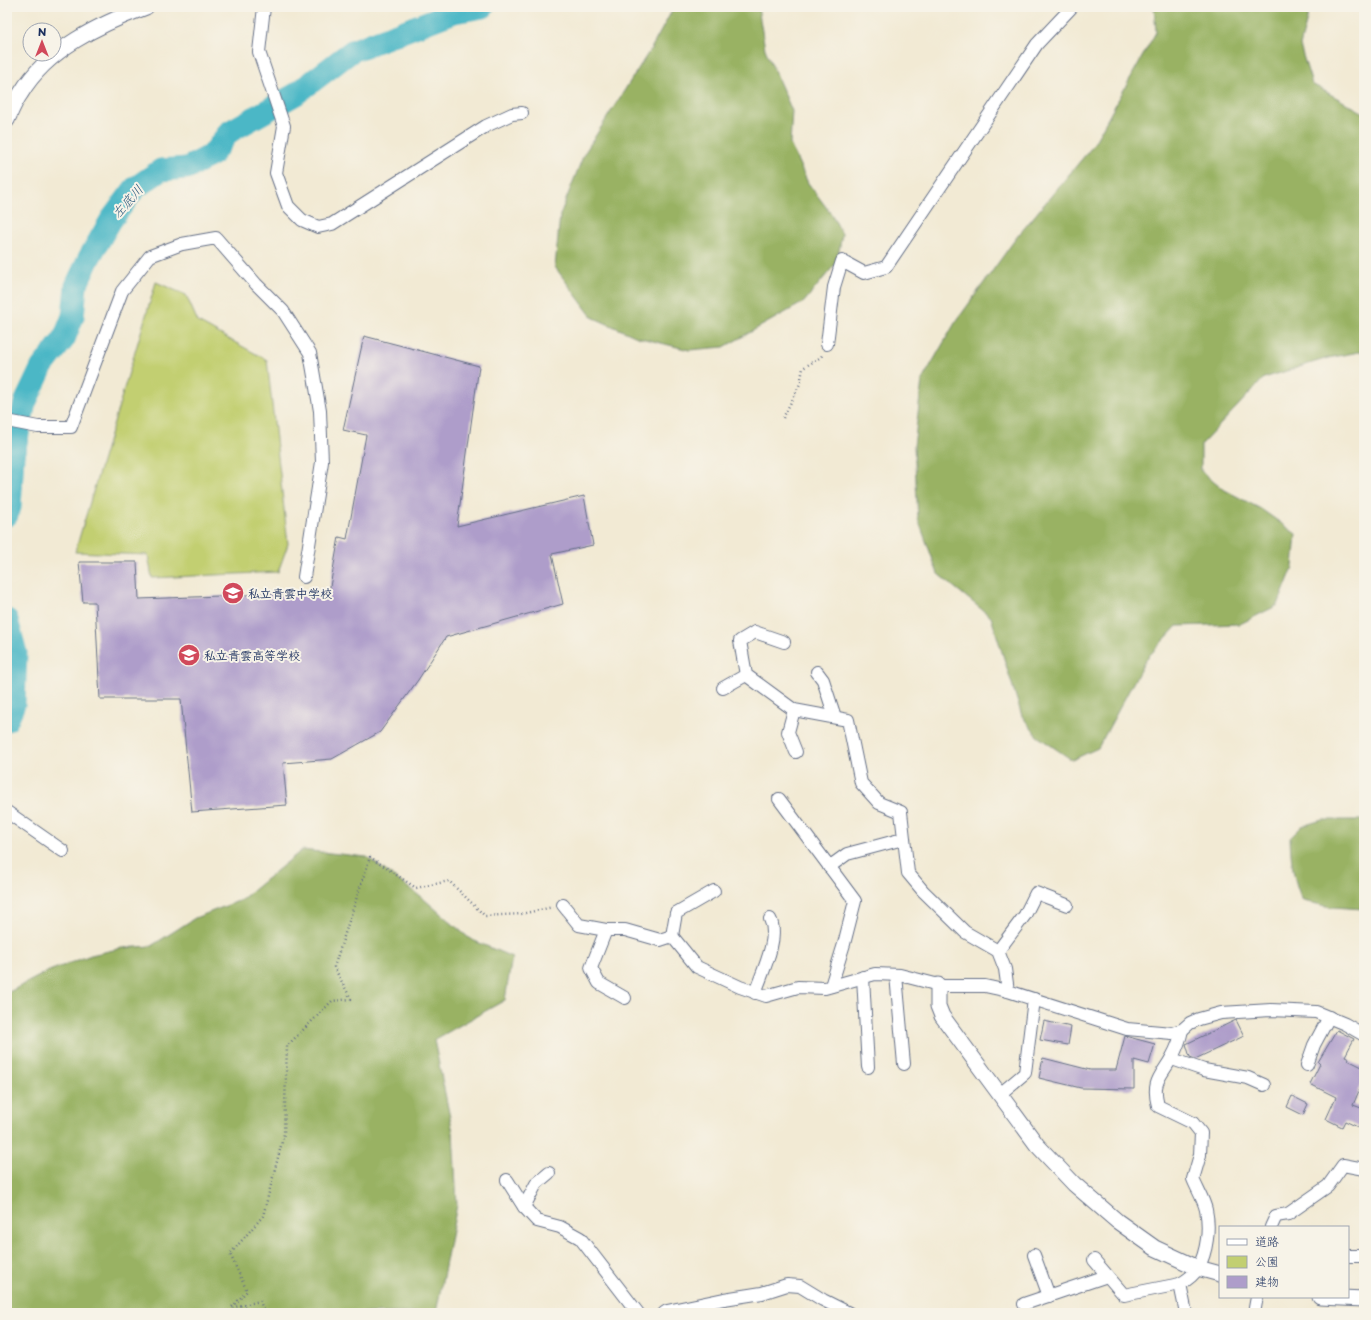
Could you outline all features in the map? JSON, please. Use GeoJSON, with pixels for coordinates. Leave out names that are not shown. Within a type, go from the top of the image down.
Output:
{"type":"FeatureCollection","features":[{"type":"Feature","properties":{"kind":"street"},"geometry":{"type":"LineString","coordinates":[[9,112],[21,92],[54,56],[76,40],[108,22],[146,7]]}},
{"type":"Feature","properties":{"kind":"street"},"geometry":{"type":"LineString","coordinates":[[264,7],[258,52],[272,88],[284,126],[276,173],[288,206],[302,220],[318,226],[332,224],[486,126],[512,114],[522,113]]}},
{"type":"Feature","properties":{"kind":"street"},"geometry":{"type":"LineString","coordinates":[[827,344],[834,287],[842,261],[864,273],[886,267],[1037,44],[1072,7]]}},
{"type":"Feature","properties":{"kind":"street"},"geometry":{"type":"LineString","coordinates":[[7,421],[38,427],[71,427],[122,291],[150,256],[182,244],[216,238],[256,284],[283,311],[310,353],[318,395],[322,462],[304,577]]}},
{"type":"Feature","properties":{"kind":"street"},"geometry":{"type":"LineString","coordinates":[[784,642],[755,632],[740,641],[746,675],[794,710],[848,720],[860,783],[879,803],[901,812],[908,873],[923,891],[965,932],[998,951],[1005,969],[1008,991]]}},
{"type":"Feature","properties":{"kind":"street"},"geometry":{"type":"LineString","coordinates":[[817,672],[822,680],[835,718]]}},
{"type":"Feature","properties":{"kind":"street"},"geometry":{"type":"LineString","coordinates":[[723,688],[746,675]]}},
{"type":"Feature","properties":{"kind":"street"},"geometry":{"type":"LineString","coordinates":[[794,710],[788,732],[796,752]]}},
{"type":"Feature","properties":{"kind":"street"},"geometry":{"type":"LineString","coordinates":[[779,799],[855,901],[831,986]]}},
{"type":"Feature","properties":{"kind":"street"},"geometry":{"type":"LineString","coordinates":[[7,812],[63,851]]}},
{"type":"Feature","properties":{"kind":"street"},"geometry":{"type":"LineString","coordinates":[[830,867],[847,854],[903,839]]}},
{"type":"Feature","properties":{"kind":"street"},"geometry":{"type":"LineString","coordinates":[[714,891],[676,913],[672,936],[698,967],[740,987],[766,996],[798,987],[825,988],[875,974],[896,975],[938,985],[985,986],[1008,991],[1127,1029],[1172,1033],[1182,1030],[1199,1018],[1221,1013],[1247,1010],[1316,1012],[1345,1024],[1364,1035]]}},
{"type":"Feature","properties":{"kind":"street"},"geometry":{"type":"LineString","coordinates":[[998,951],[1025,915],[1036,893],[1067,905]]}},
{"type":"Feature","properties":{"kind":"street"},"geometry":{"type":"LineString","coordinates":[[563,905],[579,925],[606,930],[625,930],[660,940],[672,936]]}},
{"type":"Feature","properties":{"kind":"street"},"geometry":{"type":"LineString","coordinates":[[755,993],[773,939],[773,924],[770,919]]}},
{"type":"Feature","properties":{"kind":"street"},"geometry":{"type":"LineString","coordinates":[[606,930],[591,968],[599,983],[625,998]]}},
{"type":"Feature","properties":{"kind":"street"},"geometry":{"type":"LineString","coordinates":[[896,975],[904,1064]]}},
{"type":"Feature","properties":{"kind":"street"},"geometry":{"type":"LineString","coordinates":[[863,977],[868,1067]]}},
{"type":"Feature","properties":{"kind":"street"},"geometry":{"type":"LineString","coordinates":[[938,985],[938,1006],[942,1016],[1037,1146],[1074,1184],[1116,1221],[1155,1248],[1198,1268],[1219,1274]]}},
{"type":"Feature","properties":{"kind":"street"},"geometry":{"type":"LineString","coordinates":[[1000,1094],[1025,1073],[1034,999]]}},
{"type":"Feature","properties":{"kind":"street"},"geometry":{"type":"LineString","coordinates":[[1307,1065],[1314,1045],[1329,1017]]}},
{"type":"Feature","properties":{"kind":"street"},"geometry":{"type":"LineString","coordinates":[[1094,1260],[1124,1295],[1180,1284],[1192,1276],[1198,1268],[1207,1235],[1206,1210],[1193,1179],[1200,1155],[1201,1133],[1193,1123],[1158,1106],[1155,1096],[1158,1076],[1172,1059],[1179,1043],[1182,1030]]}},
{"type":"Feature","properties":{"kind":"street"},"geometry":{"type":"LineString","coordinates":[[1172,1059],[1204,1070],[1248,1078],[1264,1085]]}},
{"type":"Feature","properties":{"kind":"street"},"geometry":{"type":"LineString","coordinates":[[1271,1226],[1276,1216],[1288,1214],[1328,1186],[1343,1164],[1364,1169]]}},
{"type":"Feature","properties":{"kind":"street"},"geometry":{"type":"LineString","coordinates":[[524,1207],[536,1184],[549,1173]]}},
{"type":"Feature","properties":{"kind":"street"},"geometry":{"type":"LineString","coordinates":[[507,1180],[524,1207],[537,1221],[560,1227],[580,1238],[638,1313]]}},
{"type":"Feature","properties":{"kind":"street"},"geometry":{"type":"LineString","coordinates":[[1034,1255],[1049,1296]]}},
{"type":"Feature","properties":{"kind":"street"},"geometry":{"type":"LineString","coordinates":[[1349,1256],[1364,1256]]}},
{"type":"Feature","properties":{"kind":"street"},"geometry":{"type":"LineString","coordinates":[[1024,1304],[1107,1276]]}},
{"type":"Feature","properties":{"kind":"street"},"geometry":{"type":"LineString","coordinates":[[1180,1284],[1186,1313]]}},
{"type":"Feature","properties":{"kind":"street"},"geometry":{"type":"LineString","coordinates":[[664,1313],[667,1311],[724,1299],[762,1293],[787,1285],[800,1286],[822,1300],[849,1313]]}},
{"type":"Feature","properties":{"kind":"street"},"geometry":{"type":"LineString","coordinates":[[1254,1313],[1256,1298]]}},
{"type":"Feature","properties":{"kind":"street"},"geometry":{"type":"LineString","coordinates":[[1342,1298],[1364,1299]]}},
{"type":"Feature","properties":{"kind":"path"},"geometry":{"type":"LineString","coordinates":[[783,418],[800,384],[803,368],[821,357],[827,344]]}},
{"type":"Feature","properties":{"kind":"path"},"geometry":{"type":"LineString","coordinates":[[264,1313],[260,1301],[231,1308],[247,1291],[230,1254],[263,1216],[284,1134],[287,1046],[332,1001],[351,1000],[334,967],[370,857],[416,888],[449,880],[485,916],[521,914],[563,905]]}},
{"type":"Feature","properties":{"kind":"green space"},"geometry":{"type":"Polygon","coordinates":[[[674,7],[758,7],[765,49],[792,111],[790,144],[808,183],[832,215],[842,234],[837,262],[804,302],[724,347],[689,350],[637,337],[592,317],[555,267],[560,215],[584,154],[652,47],[674,7]]]}},
{"type":"Feature","properties":{"kind":"green space"},"geometry":{"type":"Polygon","coordinates":[[[1154,7],[1310,7],[1300,46],[1312,84],[1364,113],[1364,351],[1328,358],[1264,378],[1201,445],[1201,471],[1221,488],[1261,509],[1296,534],[1293,567],[1278,605],[1240,624],[1177,626],[1146,659],[1098,748],[1072,760],[1037,736],[1022,716],[991,617],[938,574],[918,519],[914,446],[922,380],[955,323],[1016,238],[1092,147],[1156,32],[1154,7]]]}},
{"type":"Feature","properties":{"kind":"green space"},"geometry":{"type":"Polygon","coordinates":[[[156,282],[186,295],[198,322],[267,360],[288,544],[278,572],[152,578],[148,555],[75,552],[156,282]]]}},
{"type":"Feature","properties":{"kind":"green space"},"geometry":{"type":"Polygon","coordinates":[[[1322,820],[1364,820],[1364,909],[1331,907],[1303,901],[1293,870],[1290,838],[1302,826],[1322,820]]]}},
{"type":"Feature","properties":{"kind":"green space"},"geometry":{"type":"Polygon","coordinates":[[[302,850],[367,857],[425,900],[470,939],[512,957],[505,1000],[434,1040],[453,1132],[457,1205],[436,1313],[7,1313],[7,993],[49,971],[91,955],[122,948],[151,946],[195,918],[241,900],[302,850]]]}},
{"type":"Feature","properties":{"kind":"building"},"geometry":{"type":"Polygon","coordinates":[[[364,336],[479,366],[457,526],[584,496],[593,545],[552,554],[563,604],[446,637],[418,680],[380,732],[332,759],[283,763],[287,805],[192,812],[181,699],[100,699],[95,602],[83,602],[79,562],[137,562],[139,599],[329,592],[339,537],[347,539],[366,435],[343,430],[364,336]]]}},
{"type":"Feature","properties":{"kind":"building"},"geometry":{"type":"Polygon","coordinates":[[[1236,1020],[1244,1036],[1195,1059],[1190,1057],[1186,1044],[1236,1020]]]}},
{"type":"Feature","properties":{"kind":"building"},"geometry":{"type":"Polygon","coordinates":[[[1044,1021],[1071,1027],[1068,1045],[1040,1040],[1044,1021]]]}},
{"type":"Feature","properties":{"kind":"building"},"geometry":{"type":"Polygon","coordinates":[[[1337,1030],[1354,1039],[1345,1056],[1349,1058],[1348,1060],[1364,1068],[1364,1079],[1353,1105],[1364,1109],[1364,1130],[1345,1121],[1342,1127],[1326,1119],[1336,1097],[1310,1084],[1320,1064],[1318,1062],[1337,1030]]]}},
{"type":"Feature","properties":{"kind":"building"},"geometry":{"type":"Polygon","coordinates":[[[1125,1036],[1155,1044],[1149,1064],[1134,1060],[1134,1089],[1081,1088],[1039,1078],[1043,1058],[1090,1070],[1116,1070],[1125,1036]]]}},
{"type":"Feature","properties":{"kind":"building"},"geometry":{"type":"Polygon","coordinates":[[[1292,1096],[1308,1104],[1303,1115],[1287,1107],[1292,1096]]]}},
{"type":"Feature","properties":{"kind":"waterway","name":"左底川"},"geometry":{"type":"LineString","coordinates":[[7,515],[10,507],[13,456],[25,403],[42,367],[64,339],[73,316],[76,286],[89,258],[111,220],[135,188],[161,170],[187,168],[212,155],[229,132],[296,94],[352,51],[454,12],[483,7]]}},
{"type":"Feature","properties":{"kind":"waterway","name":"左底川"},"geometry":{"type":"LineString","coordinates":[[7,620],[16,653],[14,704],[7,720]]}},
{"type":"Feature","properties":{"kind":"place","name":"私立青雲中学校"},"geometry":{"type":"Point","coordinates":[233,593]}},
{"type":"Feature","properties":{"kind":"place","name":"私立青雲高等学校"},"geometry":{"type":"Point","coordinates":[189,655]}}]}
